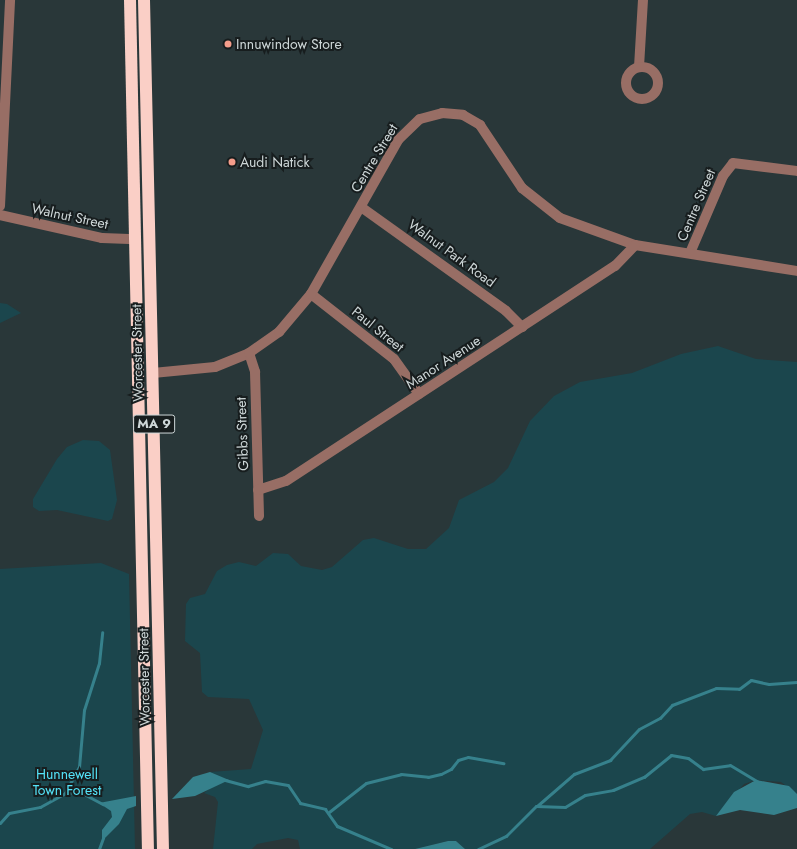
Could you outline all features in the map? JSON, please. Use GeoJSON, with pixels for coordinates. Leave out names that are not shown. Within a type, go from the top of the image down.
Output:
{"type":"FeatureCollection","features":[{"type":"Feature","properties":{"kind":"highway","name":"Worcester Street"},"geometry":{"type":"LineString","coordinates":[[130,0],[148,849]]}},
{"type":"Feature","properties":{"kind":"highway","name":"Worcester Street"},"geometry":{"type":"LineString","coordinates":[[144,0],[163,849]]}},
{"type":"Feature","properties":{"kind":"street"},"geometry":{"type":"LineString","coordinates":[[0,206],[10,0]]}},
{"type":"Feature","properties":{"kind":"street"},"geometry":{"type":"LineString","coordinates":[[639,67],[643,0]]}},
{"type":"Feature","properties":{"kind":"street","name":"Centre Street"},"geometry":{"type":"LineString","coordinates":[[153,374],[207,369],[249,353],[279,332],[311,294],[405,131],[430,115],[452,113],[472,119],[487,131],[522,188],[540,205],[572,223],[635,245],[797,271]]}},
{"type":"Feature","properties":{"kind":"street","name":"Centre Street"},"geometry":{"type":"LineString","coordinates":[[690,253],[723,176],[733,163],[797,171]]}},
{"type":"Feature","properties":{"kind":"street","name":"Walnut Park Road"},"geometry":{"type":"LineString","coordinates":[[361,207],[500,306],[522,327]]}},
{"type":"Feature","properties":{"kind":"street","name":"Walnut Street"},"geometry":{"type":"LineString","coordinates":[[0,215],[102,238],[136,239]]}},
{"type":"Feature","properties":{"kind":"street","name":"Manor Avenue"},"geometry":{"type":"LineString","coordinates":[[258,490],[286,481],[622,261],[635,245]]}},
{"type":"Feature","properties":{"kind":"street","name":"Paul Street"},"geometry":{"type":"LineString","coordinates":[[311,294],[394,359],[419,394]]}},
{"type":"Feature","properties":{"kind":"street","name":"Gibbs Street"},"geometry":{"type":"LineString","coordinates":[[249,353],[255,372],[259,516]]}},
{"type":"Feature","properties":{"kind":"green space"},"geometry":{"type":"Polygon","coordinates":[[[0,303],[7,304],[21,313],[0,323],[0,303]]]}},
{"type":"Feature","properties":{"kind":"green space"},"geometry":{"type":"Polygon","coordinates":[[[718,346],[756,359],[797,362],[797,794],[781,782],[756,780],[744,784],[716,816],[702,812],[690,814],[650,849],[465,849],[456,841],[448,841],[415,849],[300,849],[298,840],[288,838],[257,844],[252,849],[213,849],[218,802],[215,797],[204,793],[215,784],[228,780],[210,772],[251,769],[263,730],[249,699],[208,697],[202,692],[200,653],[185,641],[186,604],[190,598],[205,594],[217,571],[227,565],[239,562],[256,566],[273,553],[288,554],[301,566],[322,570],[332,567],[363,540],[374,538],[408,549],[426,549],[449,528],[459,500],[494,482],[508,468],[530,421],[554,396],[580,382],[632,373],[681,354],[718,346]]]}},
{"type":"Feature","properties":{"kind":"green space"},"geometry":{"type":"Polygon","coordinates":[[[83,440],[99,441],[110,450],[117,500],[112,519],[108,521],[57,510],[39,511],[33,507],[33,499],[57,459],[67,447],[83,440]]]}},
{"type":"Feature","properties":{"kind":"green space","name":"Hunnewell Town Forest"},"geometry":{"type":"Polygon","coordinates":[[[101,563],[129,574],[135,849],[0,849],[0,569],[101,563]]]}},
{"type":"Feature","properties":{"kind":"shaded area"},"geometry":{"type":"Polygon","coordinates":[[[210,772],[229,780],[195,796],[172,799],[193,777],[210,772]]]}},
{"type":"Feature","properties":{"kind":"shaded area"},"geometry":{"type":"Polygon","coordinates":[[[756,780],[789,786],[797,794],[797,808],[774,815],[740,810],[716,816],[734,792],[756,780]]]}},
{"type":"Feature","properties":{"kind":"shaded area"},"geometry":{"type":"Polygon","coordinates":[[[136,796],[136,806],[127,809],[119,824],[102,841],[102,830],[112,817],[111,811],[99,803],[136,796]]]}},
{"type":"Feature","properties":{"kind":"shaded area"},"geometry":{"type":"Polygon","coordinates":[[[448,841],[456,841],[465,849],[415,849],[448,841]]]}},
{"type":"Feature","properties":{"kind":"waterway"},"geometry":{"type":"LineString","coordinates":[[65,793],[79,767],[84,710],[99,663],[102,632]]}},
{"type":"Feature","properties":{"kind":"waterway"},"geometry":{"type":"LineString","coordinates":[[537,806],[574,774],[610,760],[639,729],[660,718],[672,705],[716,688],[739,689],[751,680],[769,684],[797,682]]}},
{"type":"Feature","properties":{"kind":"waterway"},"geometry":{"type":"LineString","coordinates":[[478,849],[506,836],[536,806],[565,807],[585,795],[613,790],[644,777],[671,755],[688,758],[703,769],[730,765],[758,782]]}},
{"type":"Feature","properties":{"kind":"waterway"},"geometry":{"type":"LineString","coordinates":[[329,812],[366,783],[401,774],[428,777],[441,774],[451,769],[458,760],[468,757],[503,763]]}},
{"type":"Feature","properties":{"kind":"waterway"},"geometry":{"type":"LineString","coordinates":[[225,780],[248,786],[265,781],[288,785],[300,803],[325,809],[337,826],[391,849]]}},
{"type":"Feature","properties":{"kind":"waterway"},"geometry":{"type":"LineString","coordinates":[[0,823],[9,813],[40,807],[65,793],[80,792],[103,804]]}},
{"type":"Feature","properties":{"kind":"waterway"},"geometry":{"type":"LineString","coordinates":[[99,849],[103,838]]}},
{"type":"Feature","properties":{"kind":"place","name":"Innuwindow Store"},"geometry":{"type":"Point","coordinates":[228,44]}},
{"type":"Feature","properties":{"kind":"place","name":"Audi Natick"},"geometry":{"type":"Point","coordinates":[232,162]}}]}
